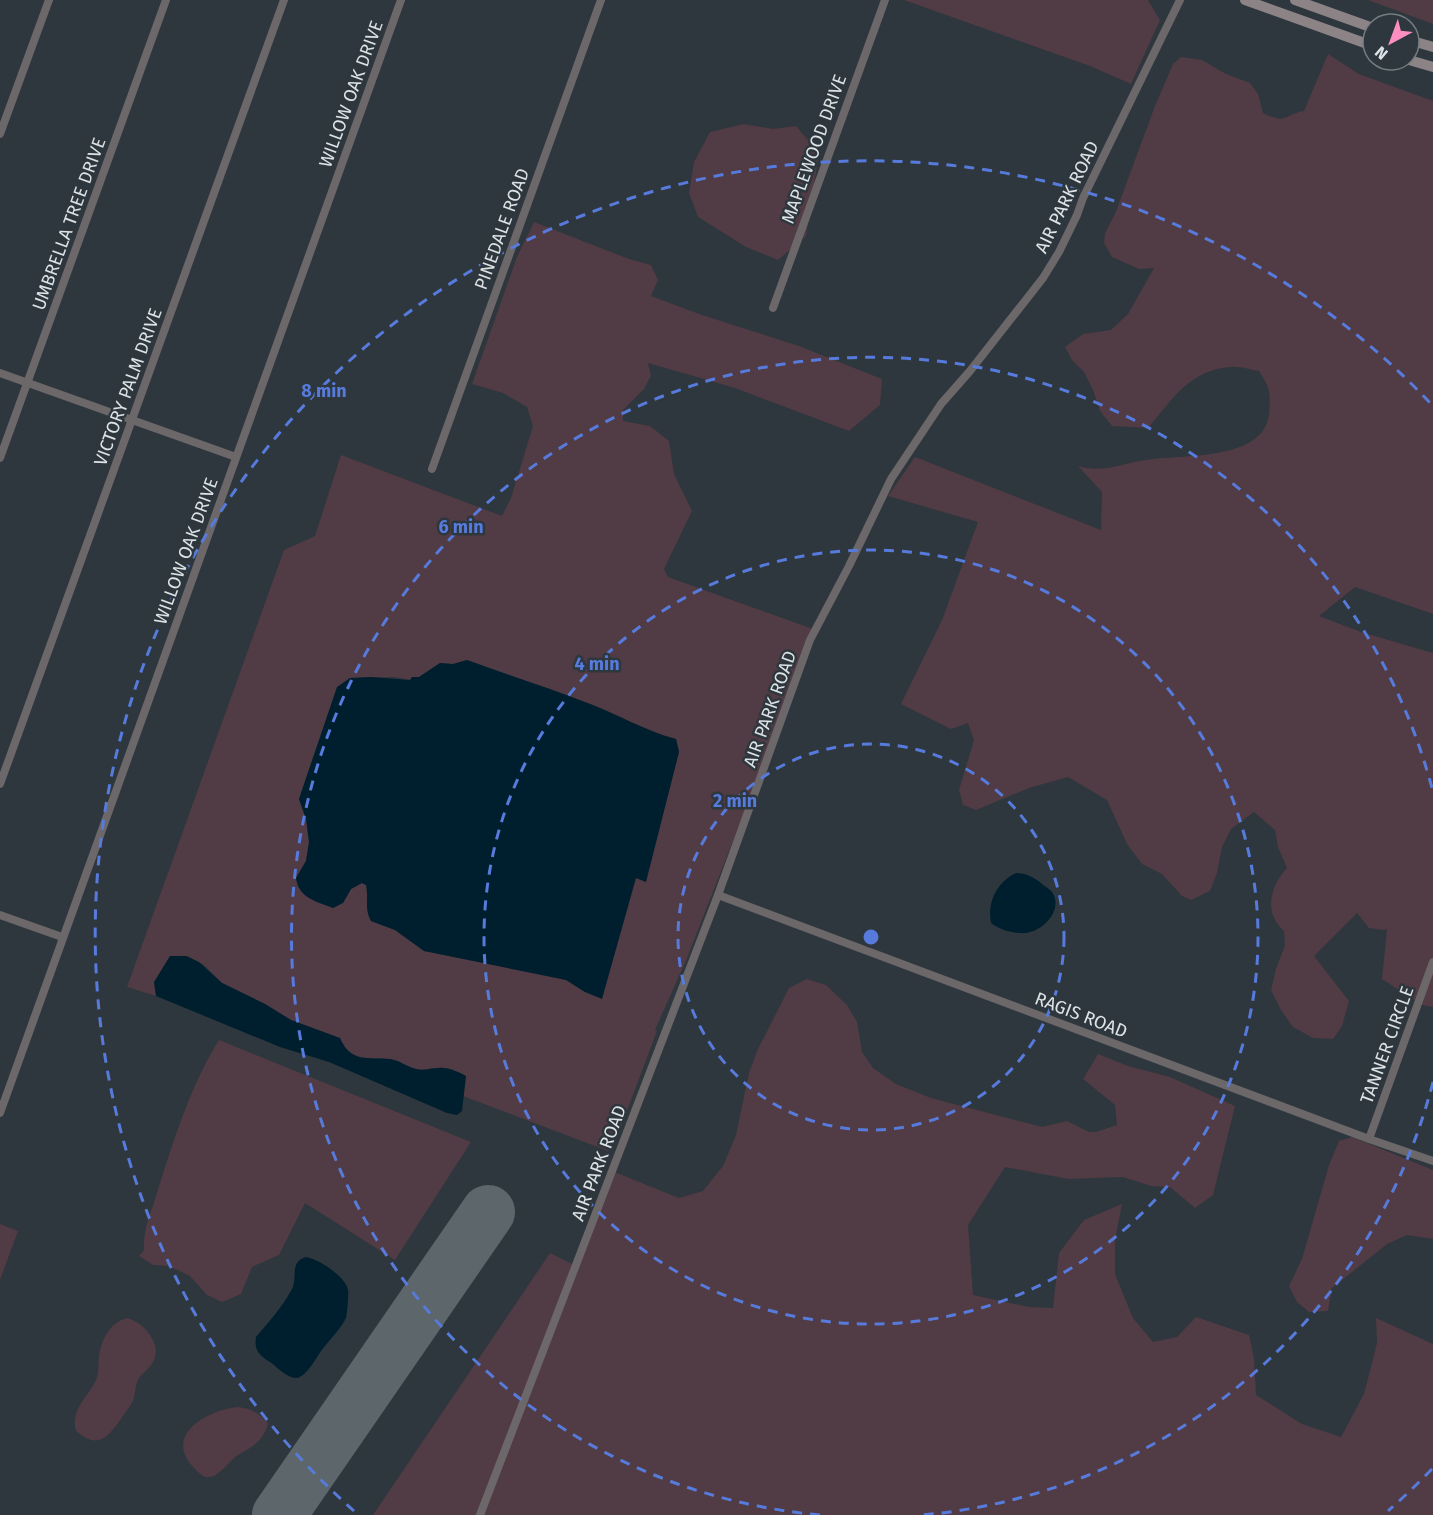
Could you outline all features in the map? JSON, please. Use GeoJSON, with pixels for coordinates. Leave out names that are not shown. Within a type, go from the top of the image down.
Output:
{"type":"FeatureCollection","features":[{"type":"Feature","properties":{"kind":"main road"},"geometry":{"type":"LineString","coordinates":[[1245,0],[1361,42]]}},
{"type":"Feature","properties":{"kind":"main road"},"geometry":{"type":"LineString","coordinates":[[1295,0],[1361,24]]}},
{"type":"Feature","properties":{"kind":"street"},"geometry":{"type":"LineString","coordinates":[[0,134],[49,0]]}},
{"type":"Feature","properties":{"kind":"street","name":"UMBRELLA TREE DRIVE"},"geometry":{"type":"LineString","coordinates":[[0,458],[166,0]]}},
{"type":"Feature","properties":{"kind":"street","name":"VICTORY PALM DRIVE"},"geometry":{"type":"LineString","coordinates":[[0,784],[284,0]]}},
{"type":"Feature","properties":{"kind":"street","name":"WILLOW OAK DRIVE"},"geometry":{"type":"LineString","coordinates":[[0,1113],[401,0]]}},
{"type":"Feature","properties":{"kind":"street","name":"PINEDALE ROAD"},"geometry":{"type":"LineString","coordinates":[[432,469],[601,0]]}},
{"type":"Feature","properties":{"kind":"street","name":"MAPLEWOOD DRIVE"},"geometry":{"type":"LineString","coordinates":[[773,308],[885,0]]}},
{"type":"Feature","properties":{"kind":"street","name":"AIR PARK ROAD"},"geometry":{"type":"LineString","coordinates":[[480,1515],[718,896],[810,640],[891,479],[941,404],[1043,278],[1059,252],[1180,0]]}},
{"type":"Feature","properties":{"kind":"street"},"geometry":{"type":"LineString","coordinates":[[0,373],[236,457]]}},
{"type":"Feature","properties":{"kind":"street","name":"RAGIS ROAD"},"geometry":{"type":"LineString","coordinates":[[718,896],[1433,1161]]}},
{"type":"Feature","properties":{"kind":"street"},"geometry":{"type":"LineString","coordinates":[[0,915],[62,937]]}},
{"type":"Feature","properties":{"kind":"street","name":"TANNER CIRCLE"},"geometry":{"type":"LineString","coordinates":[[1369,1139],[1433,962]]}},
{"type":"Feature","properties":{"kind":"shaded area"},"geometry":{"type":"Polygon","coordinates":[[[904,0],[1148,0],[1160,20],[1131,84],[1090,66],[904,0]]]}},
{"type":"Feature","properties":{"kind":"shaded area"},"geometry":{"type":"Polygon","coordinates":[[[1368,0],[1433,0],[1433,24],[1421,20],[1421,12],[1400,12],[1368,0]]]}},
{"type":"Feature","properties":{"kind":"shaded area"},"geometry":{"type":"Polygon","coordinates":[[[1328,54],[1359,74],[1433,101],[1433,614],[1355,587],[1319,616],[1361,632],[1433,653],[1433,1007],[1422,1005],[1382,979],[1387,929],[1369,928],[1357,913],[1314,956],[1349,1001],[1342,1026],[1333,1039],[1313,1038],[1293,1027],[1271,990],[1285,945],[1284,931],[1273,916],[1271,900],[1276,883],[1287,868],[1278,847],[1275,830],[1254,812],[1231,829],[1222,847],[1217,873],[1210,891],[1191,900],[1182,896],[1162,874],[1142,864],[1127,844],[1107,800],[1068,777],[1029,788],[976,810],[963,805],[959,790],[974,740],[968,723],[951,729],[901,704],[942,620],[978,522],[888,496],[915,457],[1101,530],[1102,492],[1078,466],[1096,469],[1146,460],[1218,453],[1252,441],[1264,430],[1270,401],[1265,382],[1259,371],[1234,367],[1216,369],[1193,380],[1174,397],[1148,428],[1112,426],[1100,411],[1084,372],[1072,360],[1065,347],[1083,334],[1111,330],[1128,314],[1154,268],[1139,269],[1112,257],[1104,243],[1105,233],[1115,214],[1173,64],[1181,57],[1202,60],[1226,74],[1250,83],[1258,94],[1263,113],[1281,119],[1304,111],[1328,54]]]}},
{"type":"Feature","properties":{"kind":"shaded area"},"geometry":{"type":"Polygon","coordinates":[[[744,124],[773,129],[796,126],[819,153],[806,236],[778,260],[746,247],[698,217],[689,193],[694,162],[710,132],[744,124]]]}},
{"type":"Feature","properties":{"kind":"shaded area"},"geometry":{"type":"Polygon","coordinates":[[[534,222],[629,259],[651,265],[658,280],[651,296],[799,346],[882,379],[880,405],[849,431],[735,388],[648,363],[651,376],[644,389],[623,410],[623,421],[650,426],[669,441],[674,474],[692,511],[664,569],[668,577],[816,630],[687,958],[655,1030],[657,1031],[616,1140],[608,1151],[463,1096],[466,1076],[456,1071],[442,1068],[419,1070],[393,1060],[354,1055],[339,1038],[291,1020],[265,1004],[222,983],[204,965],[187,956],[154,982],[156,996],[127,987],[284,550],[315,536],[341,455],[502,516],[511,498],[533,426],[527,407],[503,393],[472,384],[517,257],[534,222]],[[467,660],[453,664],[440,663],[419,677],[412,677],[410,680],[395,677],[350,678],[337,688],[299,799],[306,819],[309,842],[306,861],[296,878],[298,888],[343,903],[351,889],[361,883],[366,885],[371,921],[395,930],[424,951],[551,976],[566,980],[585,992],[636,877],[645,882],[679,752],[676,739],[654,733],[593,705],[467,660]]]}},
{"type":"Feature","properties":{"kind":"shaded area"},"geometry":{"type":"Polygon","coordinates":[[[807,979],[826,985],[847,1005],[857,1022],[862,1052],[873,1068],[896,1084],[931,1098],[1042,1127],[1067,1121],[1089,1132],[1096,1132],[1117,1125],[1115,1105],[1083,1079],[1098,1054],[1128,1066],[1170,1077],[1235,1106],[1213,1195],[1195,1208],[1170,1187],[1151,1186],[1123,1177],[1068,1179],[1005,1167],[968,1225],[973,1295],[1029,1307],[1053,1308],[1059,1253],[1084,1220],[1122,1204],[1115,1240],[1115,1274],[1133,1318],[1153,1342],[1177,1337],[1196,1317],[1249,1335],[1254,1358],[1256,1395],[1302,1424],[1341,1437],[1364,1394],[1377,1343],[1376,1318],[1433,1344],[1433,1515],[373,1515],[550,1253],[576,1266],[612,1171],[679,1198],[703,1191],[723,1166],[736,1135],[749,1073],[757,1051],[789,988],[807,979]]]}},
{"type":"Feature","properties":{"kind":"shaded area"},"geometry":{"type":"Polygon","coordinates":[[[219,1040],[471,1142],[395,1260],[305,1203],[279,1255],[252,1267],[241,1294],[222,1302],[207,1295],[190,1276],[169,1266],[153,1265],[139,1256],[144,1250],[147,1223],[183,1116],[208,1058],[219,1040]]]}},
{"type":"Feature","properties":{"kind":"shaded area"},"geometry":{"type":"Polygon","coordinates":[[[1352,1137],[1433,1170],[1433,1239],[1407,1235],[1387,1244],[1332,1288],[1328,1311],[1309,1312],[1297,1302],[1289,1286],[1302,1259],[1329,1165],[1339,1141],[1352,1137]]]}},
{"type":"Feature","properties":{"kind":"shaded area"},"geometry":{"type":"Polygon","coordinates":[[[0,1224],[18,1231],[0,1280],[0,1224]]]}},
{"type":"Feature","properties":{"kind":"shaded area"},"geometry":{"type":"Polygon","coordinates":[[[127,1318],[139,1324],[150,1334],[156,1353],[154,1360],[136,1384],[132,1403],[113,1430],[103,1438],[91,1440],[76,1431],[75,1417],[96,1380],[104,1338],[116,1323],[127,1318]]]}},
{"type":"Feature","properties":{"kind":"shaded area"},"geometry":{"type":"Polygon","coordinates":[[[237,1407],[251,1410],[268,1423],[264,1434],[257,1443],[220,1472],[213,1476],[204,1476],[187,1459],[183,1447],[185,1437],[201,1420],[212,1414],[237,1407]]]}},
{"type":"Feature","properties":{"kind":"water"},"geometry":{"type":"Polygon","coordinates":[[[467,660],[575,698],[676,739],[679,752],[646,882],[636,878],[602,999],[566,980],[424,951],[395,930],[371,921],[366,885],[362,883],[351,889],[343,903],[333,908],[309,898],[298,885],[296,878],[306,861],[309,842],[306,819],[299,799],[337,687],[350,678],[410,680],[412,677],[419,677],[440,663],[453,664],[467,660]]]}},
{"type":"Feature","properties":{"kind":"water"},"geometry":{"type":"Polygon","coordinates":[[[1016,873],[1035,879],[1051,891],[1055,899],[1054,912],[1045,924],[1026,933],[1007,931],[991,923],[992,900],[995,894],[1009,877],[1016,873]]]}},
{"type":"Feature","properties":{"kind":"water"},"geometry":{"type":"Polygon","coordinates":[[[170,956],[186,956],[199,962],[222,983],[265,1004],[291,1020],[340,1038],[344,1046],[354,1055],[393,1060],[419,1070],[446,1068],[466,1076],[462,1111],[457,1115],[447,1113],[329,1062],[280,1047],[156,996],[154,982],[170,956]]]}},
{"type":"Feature","properties":{"kind":"water"},"geometry":{"type":"Polygon","coordinates":[[[306,1257],[324,1265],[342,1280],[348,1290],[347,1308],[346,1318],[338,1331],[304,1374],[294,1378],[260,1354],[256,1345],[256,1337],[292,1289],[297,1262],[306,1257]]]}},
{"type":"Feature","properties":{"kind":"runway"},"geometry":{"type":"LineString","coordinates":[[279,1515],[488,1212]]}}]}
